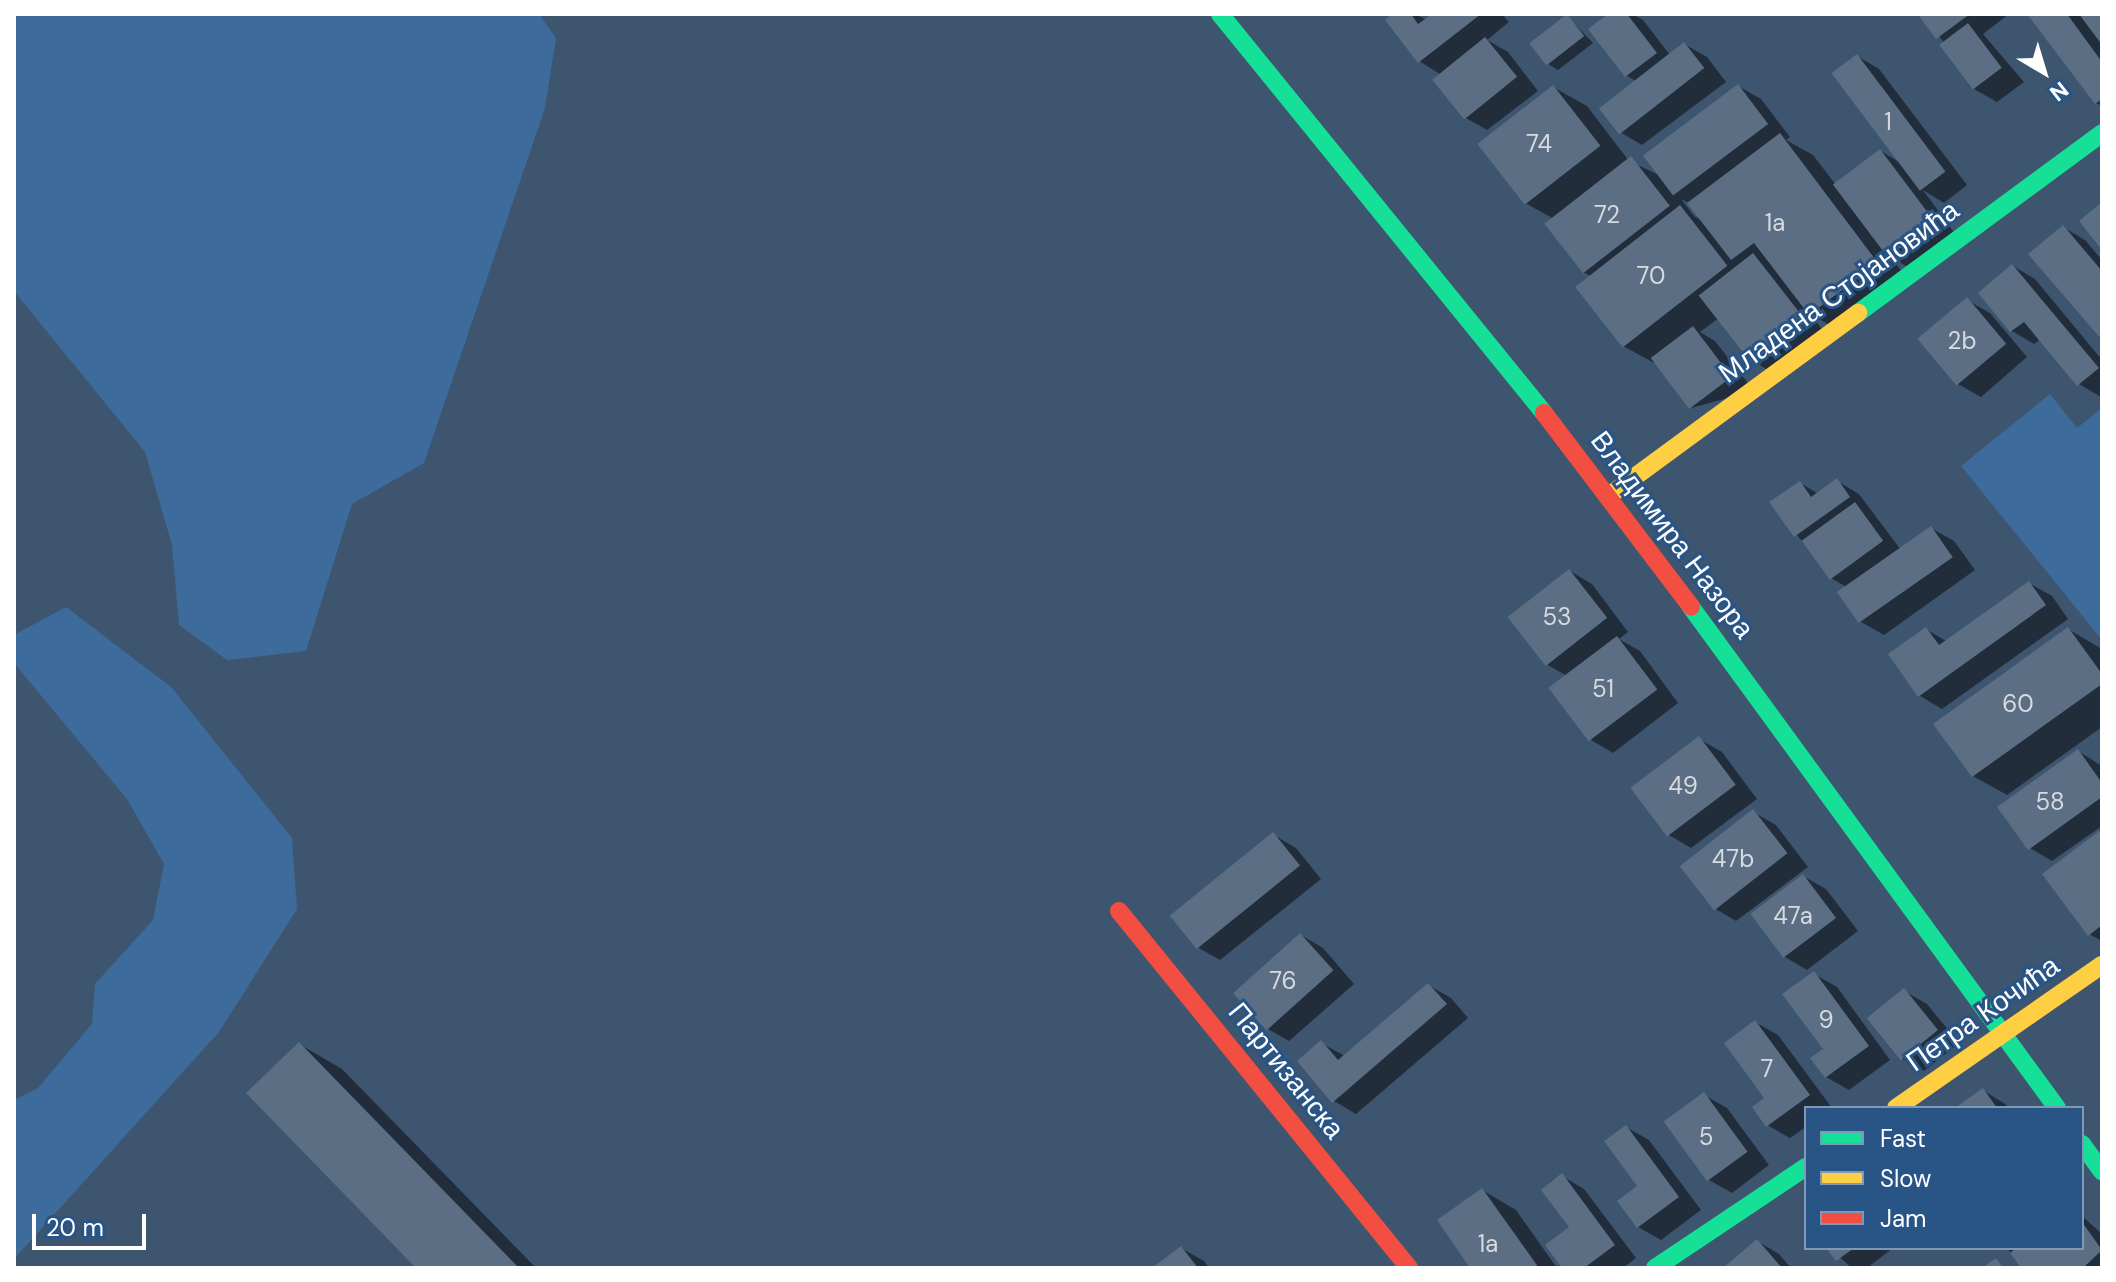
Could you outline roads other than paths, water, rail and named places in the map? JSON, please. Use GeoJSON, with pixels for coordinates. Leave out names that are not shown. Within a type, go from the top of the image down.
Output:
{"type":"FeatureCollection","features":[{"type":"Feature","properties":{"kind":"street","name":"Владимира Назора"},"geometry":{"type":"LineString","coordinates":[[1220,14],[1610,495],[2056,1106]]}},
{"type":"Feature","properties":{"kind":"street","name":"Младена Стојановића"},"geometry":{"type":"LineString","coordinates":[[1610,495],[2102,133]]}},
{"type":"Feature","properties":{"kind":"street","name":"Партизанска"},"geometry":{"type":"LineString","coordinates":[[1119,911],[1409,1268]]}},
{"type":"Feature","properties":{"kind":"street","name":"Петра Кочића"},"geometry":{"type":"LineString","coordinates":[[1899,1106],[2102,965]]}},
{"type":"Feature","properties":{"kind":"street"},"geometry":{"type":"LineString","coordinates":[[2084,1147],[2102,1172]]}},
{"type":"Feature","properties":{"kind":"street"},"geometry":{"type":"LineString","coordinates":[[1655,1268],[1804,1168]]}}]}
